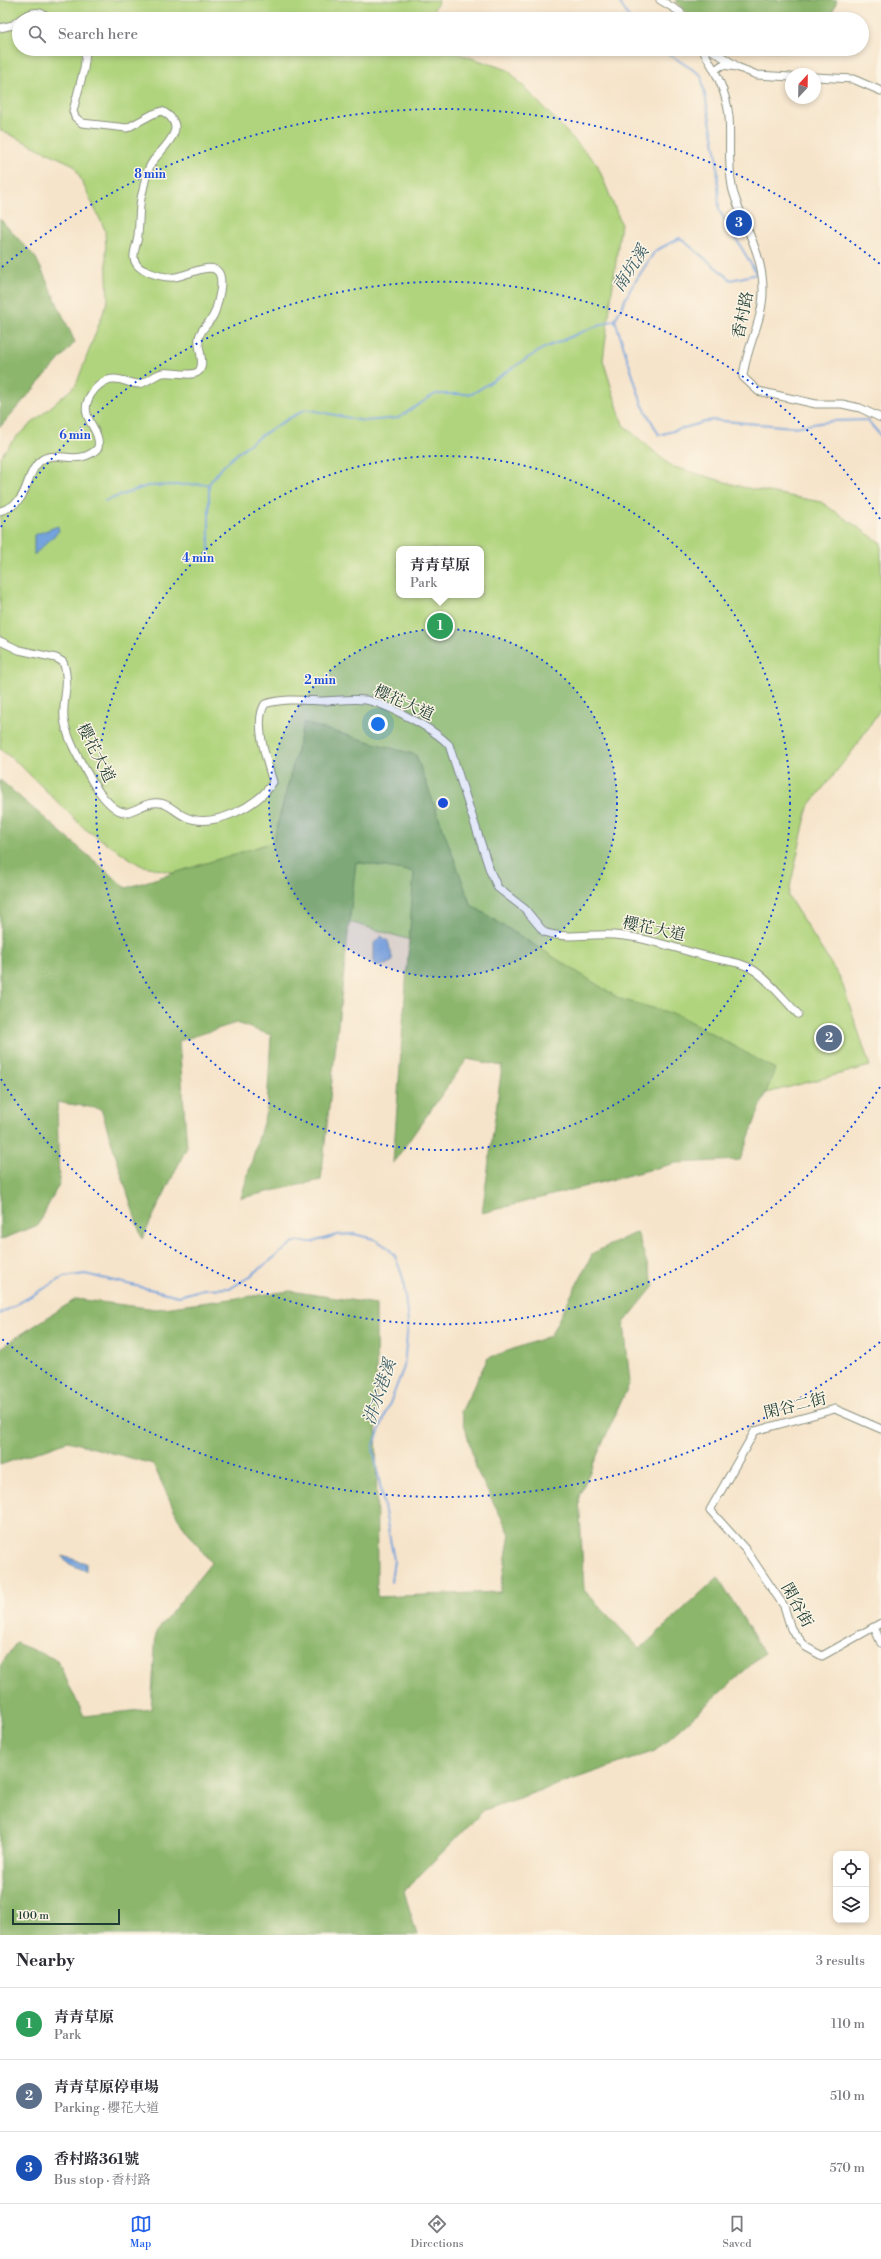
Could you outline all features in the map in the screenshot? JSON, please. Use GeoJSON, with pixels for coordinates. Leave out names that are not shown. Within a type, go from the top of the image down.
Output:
{"type":"FeatureCollection","features":[{"type":"Feature","properties":{"kind":"street"},"geometry":{"type":"LineString","coordinates":[[660,0],[680,12]]}},
{"type":"Feature","properties":{"kind":"street"},"geometry":{"type":"LineString","coordinates":[[0,28],[12,25]]}},
{"type":"Feature","properties":{"kind":"street"},"geometry":{"type":"LineString","coordinates":[[0,511],[18,502],[27,489],[33,472],[39,462],[48,457],[85,458],[98,448],[100,440],[98,434],[88,420],[86,410],[88,400],[104,381],[114,378],[140,384],[162,373],[194,374],[199,370],[201,365],[199,338],[214,314],[219,294],[221,281],[218,274],[213,269],[206,267],[173,277],[156,276],[141,269],[135,263],[134,256],[137,244],[140,200],[148,170],[153,161],[166,149],[173,137],[175,128],[170,116],[162,111],[153,114],[127,128],[82,123],[75,117],[73,111],[84,69],[86,56]]}},
{"type":"Feature","properties":{"kind":"street","name":"香村路"},"geometry":{"type":"LineString","coordinates":[[706,56],[715,70],[725,94],[728,115],[730,169],[733,191],[761,264],[764,290],[762,305],[743,377],[758,391],[816,404],[848,405],[860,408],[881,418]]}},
{"type":"Feature","properties":{"kind":"street"},"geometry":{"type":"LineString","coordinates":[[720,56],[737,67],[757,75],[785,77]]}},
{"type":"Feature","properties":{"kind":"street"},"geometry":{"type":"LineString","coordinates":[[715,70],[722,65],[737,67]]}},
{"type":"Feature","properties":{"kind":"street"},"geometry":{"type":"LineString","coordinates":[[821,77],[854,79],[881,91]]}},
{"type":"Feature","properties":{"kind":"street","name":"櫻花大道"},"geometry":{"type":"LineString","coordinates":[[0,641],[19,650],[56,658],[62,662],[67,679],[64,718],[69,736],[88,775],[102,795],[117,810],[127,812],[142,805],[161,803],[186,817],[210,820],[233,813],[255,802],[268,791],[273,782],[262,738],[260,716],[265,704],[283,699],[332,701],[350,699],[375,702],[435,732],[449,745],[490,871],[498,888],[525,909],[544,932],[564,936],[612,934],[633,937],[656,941],[711,958],[738,963],[755,971],[798,1014]]}},
{"type":"Feature","properties":{"kind":"street","name":"閑谷二街"},"geometry":{"type":"LineString","coordinates":[[710,1510],[755,1431],[835,1409],[881,1429]]}},
{"type":"Feature","properties":{"kind":"street","name":"閑谷街"},"geometry":{"type":"LineString","coordinates":[[710,1510],[746,1550],[784,1606],[791,1629],[806,1647],[822,1656],[881,1623]]}},
{"type":"Feature","properties":{"kind":"street"},"geometry":{"type":"LineString","coordinates":[[874,1627],[881,1643]]}},
{"type":"Feature","properties":{"kind":"green space"},"geometry":{"type":"Polygon","coordinates":[[[0,0],[439,0],[433,12],[12,12],[12,56],[465,56],[508,70],[597,164],[621,223],[603,360],[623,425],[671,466],[742,487],[821,502],[881,543],[881,708],[854,749],[808,807],[788,896],[841,980],[870,1066],[736,1101],[465,956],[221,884],[140,865],[85,829],[18,763],[0,749],[0,457],[15,438],[76,385],[108,300],[105,230],[74,165],[0,130],[0,0]]]}},
{"type":"Feature","properties":{"kind":"green space"},"geometry":{"type":"Polygon","coordinates":[[[675,0],[837,0],[833,12],[684,12],[675,0]]]}},
{"type":"Feature","properties":{"kind":"green space"},"geometry":{"type":"Polygon","coordinates":[[[0,219],[36,258],[75,342],[0,427],[0,219]]]}},
{"type":"Feature","properties":{"kind":"green space"},"geometry":{"type":"Polygon","coordinates":[[[304,723],[416,755],[471,905],[620,999],[678,1015],[775,1069],[740,1160],[676,1163],[482,1213],[502,1066],[467,1059],[393,1163],[414,872],[356,862],[321,1180],[241,1198],[267,1109],[271,1035],[236,1023],[179,1041],[187,1147],[142,1239],[101,1109],[57,1102],[59,1184],[38,1225],[0,1240],[0,780],[126,888],[273,842],[304,723]]]}},
{"type":"Feature","properties":{"kind":"green space"},"geometry":{"type":"Polygon","coordinates":[[[637,1232],[654,1286],[624,1323],[630,1382],[579,1496],[584,1590],[640,1649],[718,1577],[764,1653],[655,1751],[484,1810],[404,1891],[417,1935],[0,1935],[0,1666],[16,1643],[57,1660],[84,1716],[151,1709],[156,1632],[211,1563],[179,1520],[153,1464],[68,1441],[0,1465],[0,1348],[76,1299],[156,1309],[290,1291],[376,1304],[377,1597],[500,1592],[510,1534],[477,1471],[461,1412],[488,1358],[550,1336],[593,1253],[637,1232]]]}},
{"type":"Feature","properties":{"kind":"water"},"geometry":{"type":"Polygon","coordinates":[[[58,526],[59,531],[34,555],[34,535],[58,526]]]}},
{"type":"Feature","properties":{"kind":"water"},"geometry":{"type":"Polygon","coordinates":[[[381,936],[388,941],[393,961],[385,965],[374,965],[374,943],[381,936]]]}},
{"type":"Feature","properties":{"kind":"water"},"geometry":{"type":"Polygon","coordinates":[[[62,1556],[86,1563],[86,1571],[67,1563],[62,1556]]]}},
{"type":"Feature","properties":{"kind":"waterway","name":"南坑溪"},"geometry":{"type":"LineString","coordinates":[[618,0],[626,12]]}},
{"type":"Feature","properties":{"kind":"waterway","name":"南坑溪"},"geometry":{"type":"LineString","coordinates":[[672,56],[701,75],[717,156],[719,210],[757,274],[731,280],[680,238],[655,251],[631,288],[615,320],[642,404],[659,435],[712,420],[793,427],[833,421],[867,420],[881,436]]}},
{"type":"Feature","properties":{"kind":"waterway"},"geometry":{"type":"LineString","coordinates":[[105,501],[147,486],[209,484],[228,461],[240,451],[266,432],[306,409],[364,421],[398,418],[435,394],[472,394],[542,349],[589,329],[615,320]]}},
{"type":"Feature","properties":{"kind":"waterway"},"geometry":{"type":"LineString","coordinates":[[209,484],[209,560]]}},
{"type":"Feature","properties":{"kind":"waterway","name":"汫水港溪"},"geometry":{"type":"LineString","coordinates":[[0,1314],[64,1277],[85,1274],[179,1296],[204,1289],[231,1288],[249,1277],[294,1242],[313,1242],[337,1235],[354,1234],[374,1239],[387,1247],[395,1256],[403,1278],[408,1323],[404,1367],[373,1447],[394,1560],[391,1582]]}},
{"type":"Feature","properties":{"kind":"place","name":"香村路361號"},"geometry":{"type":"Point","coordinates":[739,223]}},
{"type":"Feature","properties":{"kind":"place","name":"青青草原"},"geometry":{"type":"Point","coordinates":[440,626]}},
{"type":"Feature","properties":{"kind":"place","name":"青青草原停車場"},"geometry":{"type":"Point","coordinates":[829,1038]}}]}
